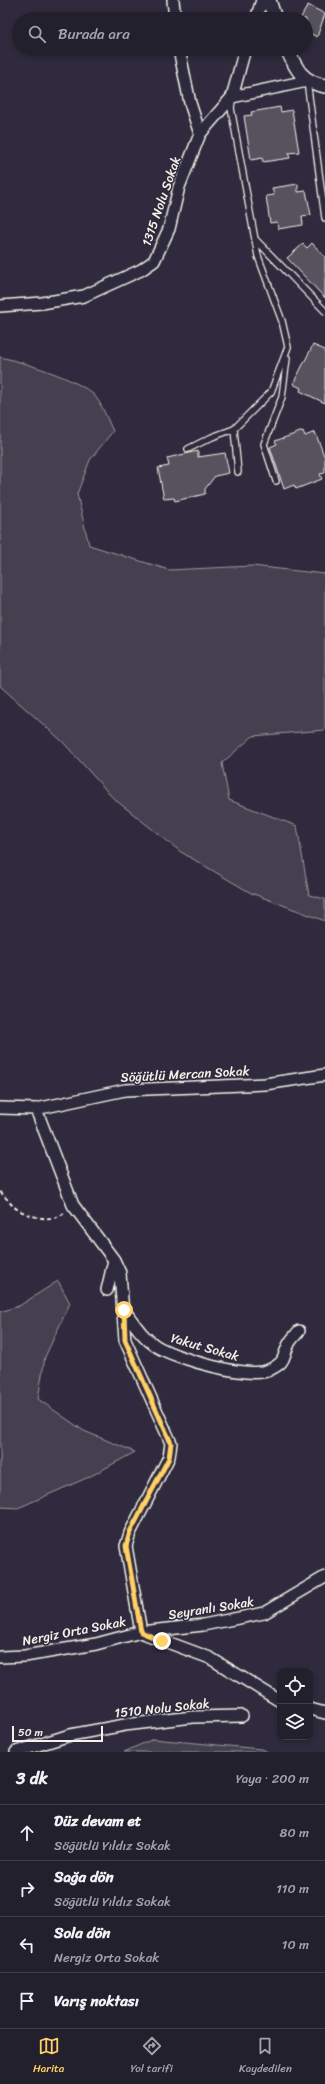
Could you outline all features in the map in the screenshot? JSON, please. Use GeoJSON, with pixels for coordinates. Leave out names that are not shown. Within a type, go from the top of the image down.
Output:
{"type":"FeatureCollection","features":[{"type":"Feature","properties":{"kind":"street"},"geometry":{"type":"LineString","coordinates":[[173,0],[174,12]]}},
{"type":"Feature","properties":{"kind":"street"},"geometry":{"type":"LineString","coordinates":[[258,12],[262,0]]}},
{"type":"Feature","properties":{"kind":"street"},"geometry":{"type":"LineString","coordinates":[[269,0],[273,12]]}},
{"type":"Feature","properties":{"kind":"street"},"geometry":{"type":"LineString","coordinates":[[181,56],[190,103],[200,134]]}},
{"type":"Feature","properties":{"kind":"street","name":"1315 Nolu Sokak"},"geometry":{"type":"LineString","coordinates":[[0,306],[84,296],[141,270],[154,261],[169,229],[179,187],[200,134],[232,97],[243,56]]}},
{"type":"Feature","properties":{"kind":"street"},"geometry":{"type":"LineString","coordinates":[[290,56],[295,66],[307,81]]}},
{"type":"Feature","properties":{"kind":"street"},"geometry":{"type":"LineString","coordinates":[[232,97],[307,81],[325,86]]}},
{"type":"Feature","properties":{"kind":"street","name":"Söğütlü Mercan Sokak"},"geometry":{"type":"LineString","coordinates":[[0,1108],[36,1109],[125,1090],[265,1084],[325,1075]]}},
{"type":"Feature","properties":{"kind":"street"},"geometry":{"type":"LineString","coordinates":[[36,1109],[73,1205],[114,1260],[120,1273],[124,1310],[125,1340],[171,1443],[169,1458],[130,1532],[126,1546],[141,1632]]}},
{"type":"Feature","properties":{"kind":"street"},"geometry":{"type":"LineString","coordinates":[[107,1290],[114,1260]]}},
{"type":"Feature","properties":{"kind":"street","name":"Yakut Sokak"},"geometry":{"type":"LineString","coordinates":[[124,1310],[142,1335],[156,1346],[187,1359],[236,1371],[270,1371],[284,1361],[288,1345],[299,1331]]}},
{"type":"Feature","properties":{"kind":"street","name":"Seyranlı Sokak"},"geometry":{"type":"LineString","coordinates":[[141,1632],[203,1625],[264,1613],[325,1578]]}},
{"type":"Feature","properties":{"kind":"street","name":"Nergiz Orta Sokak"},"geometry":{"type":"LineString","coordinates":[[0,1657],[25,1656],[96,1644],[141,1632],[210,1658],[277,1699]]}},
{"type":"Feature","properties":{"kind":"street"},"geometry":{"type":"LineString","coordinates":[[313,1710],[325,1713]]}},
{"type":"Feature","properties":{"kind":"street","name":"1510 Nolu Sokak"},"geometry":{"type":"LineString","coordinates":[[16,1752],[70,1735],[124,1725],[193,1718],[242,1716]]}},
{"type":"Feature","properties":{"kind":"lane"},"geometry":{"type":"LineString","coordinates":[[307,81],[325,218]]}},
{"type":"Feature","properties":{"kind":"lane"},"geometry":{"type":"LineString","coordinates":[[232,97],[231,108],[258,256],[282,321],[288,347],[282,397],[264,444],[276,481]]}},
{"type":"Feature","properties":{"kind":"lane"},"geometry":{"type":"LineString","coordinates":[[255,239],[325,311]]}},
{"type":"Feature","properties":{"kind":"lane"},"geometry":{"type":"LineString","coordinates":[[188,449],[212,437],[234,429],[271,392],[288,347]]}},
{"type":"Feature","properties":{"kind":"lane"},"geometry":{"type":"LineString","coordinates":[[234,429],[238,472]]}},
{"type":"Feature","properties":{"kind":"path"},"geometry":{"type":"LineString","coordinates":[[0,1192],[14,1206],[34,1216],[45,1218],[61,1216],[73,1205]]}},
{"type":"Feature","properties":{"kind":"shaded area"},"geometry":{"type":"Polygon","coordinates":[[[0,357],[36,367],[63,377],[86,389],[94,395],[99,402],[113,431],[90,460],[77,494],[89,545],[169,570],[252,566],[325,574],[325,730],[253,736],[222,763],[229,800],[297,826],[309,895],[325,899],[325,921],[251,893],[181,852],[113,798],[62,741],[0,686],[0,357]]]}},
{"type":"Feature","properties":{"kind":"shaded area"},"geometry":{"type":"Polygon","coordinates":[[[58,1281],[70,1303],[45,1357],[38,1399],[84,1431],[135,1452],[89,1477],[18,1508],[0,1507],[0,1312],[19,1306],[58,1281]]]}},
{"type":"Feature","properties":{"kind":"shaded area"},"geometry":{"type":"Polygon","coordinates":[[[153,1739],[261,1749],[268,1752],[124,1752],[153,1739]]]}},
{"type":"Feature","properties":{"kind":"building"},"geometry":{"type":"Polygon","coordinates":[[[308,5],[325,14],[317,37],[313,35],[313,12],[304,12],[308,5]]]}},
{"type":"Feature","properties":{"kind":"building"},"geometry":{"type":"Polygon","coordinates":[[[280,107],[281,112],[292,110],[299,152],[288,153],[290,158],[263,162],[262,158],[251,160],[244,116],[252,115],[251,112],[280,107]]]}},
{"type":"Feature","properties":{"kind":"building"},"geometry":{"type":"Polygon","coordinates":[[[298,184],[298,192],[306,191],[311,215],[302,216],[303,225],[278,229],[277,222],[270,223],[266,196],[274,195],[272,188],[298,184]]]}},
{"type":"Feature","properties":{"kind":"building"},"geometry":{"type":"Polygon","coordinates":[[[312,243],[325,257],[325,298],[287,258],[303,244],[307,248],[312,243]]]}},
{"type":"Feature","properties":{"kind":"building"},"geometry":{"type":"Polygon","coordinates":[[[313,345],[325,350],[325,403],[300,391],[301,388],[293,384],[313,345]]]}},
{"type":"Feature","properties":{"kind":"building"},"geometry":{"type":"Polygon","coordinates":[[[303,431],[305,436],[315,432],[325,458],[325,473],[320,474],[322,479],[296,489],[294,485],[284,489],[270,447],[277,444],[275,441],[303,431]]]}},
{"type":"Feature","properties":{"kind":"building"},"geometry":{"type":"Polygon","coordinates":[[[198,451],[198,457],[225,453],[229,473],[215,476],[205,489],[205,494],[175,501],[174,498],[164,499],[158,468],[169,466],[167,458],[198,451]]]}},
{"type":"Feature","properties":{"kind":"route"},"geometry":{"type":"LineString","coordinates":[[124,1310],[125,1340],[171,1443],[169,1458],[130,1532],[126,1546],[141,1632],[162,1641]]}}]}
